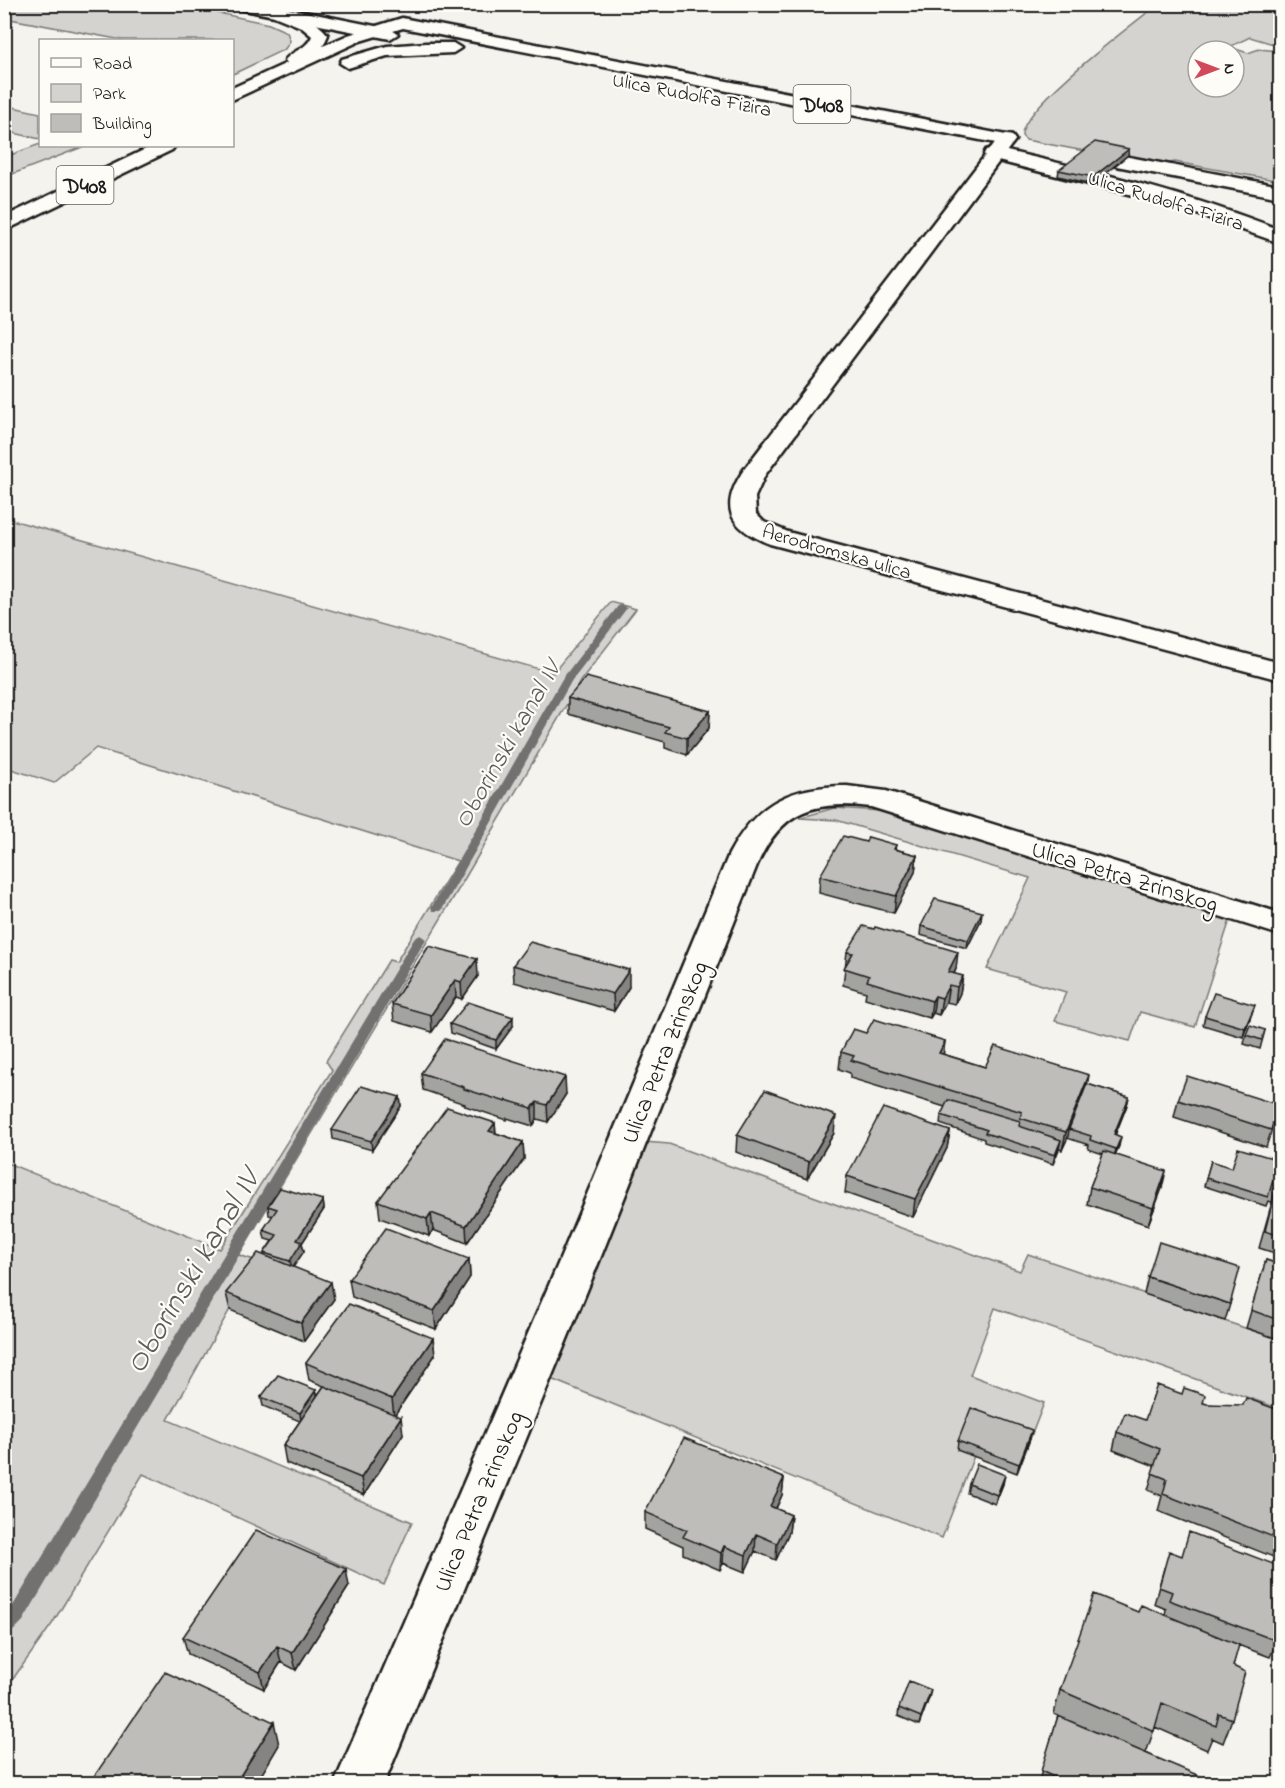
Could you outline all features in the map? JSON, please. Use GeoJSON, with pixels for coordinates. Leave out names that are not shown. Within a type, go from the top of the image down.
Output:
{"type":"FeatureCollection","features":[{"type":"Feature","properties":{"kind":"main road"},"geometry":{"type":"LineString","coordinates":[[239,4],[373,31]]}},
{"type":"Feature","properties":{"kind":"main road","name":"Ulica Rudolfa Fizira"},"geometry":{"type":"LineString","coordinates":[[305,4],[458,48],[1000,147],[1039,146]]}},
{"type":"Feature","properties":{"kind":"main road"},"geometry":{"type":"LineString","coordinates":[[266,79],[283,66],[313,49],[320,38],[313,27],[280,13]]}},
{"type":"Feature","properties":{"kind":"main road"},"geometry":{"type":"LineString","coordinates":[[234,112],[307,77],[396,29]]}},
{"type":"Feature","properties":{"kind":"main road","name":"Ulica Rudolfa Fizira"},"geometry":{"type":"LineString","coordinates":[[396,29],[1000,147],[1189,203],[1281,237]]}},
{"type":"Feature","properties":{"kind":"main road","name":"D408"},"geometry":{"type":"LineString","coordinates":[[234,94],[373,31],[396,29]]}},
{"type":"Feature","properties":{"kind":"main road"},"geometry":{"type":"LineString","coordinates":[[336,68],[384,51],[413,48],[458,48]]}},
{"type":"Feature","properties":{"kind":"main road","name":"D408"},"geometry":{"type":"LineString","coordinates":[[4,225],[164,147]]}},
{"type":"Feature","properties":{"kind":"main road","name":"Aerodromska ulica"},"geometry":{"type":"LineString","coordinates":[[1000,147],[754,473],[742,496],[740,507],[742,516],[749,524],[779,538],[1281,672]]}},
{"type":"Feature","properties":{"kind":"main road","name":"Ulica Rudolfa Fizira"},"geometry":{"type":"LineString","coordinates":[[1083,154],[1281,192]]}},
{"type":"Feature","properties":{"kind":"main road","name":"Ulica Petra Zrinskog"},"geometry":{"type":"LineString","coordinates":[[358,1784],[585,1249],[747,850],[771,818],[788,807],[819,796],[875,798],[1281,924]]}},
{"type":"Feature","properties":{"kind":"green space"},"geometry":{"type":"Polygon","coordinates":[[[4,5],[182,5],[269,24],[287,32],[290,41],[285,49],[234,74],[234,39],[117,39],[5,18],[4,5]]]}},
{"type":"Feature","properties":{"kind":"green space"},"geometry":{"type":"Polygon","coordinates":[[[1157,5],[1280,5],[1280,46],[1250,37],[1246,39],[1186,39],[1186,99],[1246,99],[1246,52],[1259,49],[1280,51],[1280,181],[1175,162],[1159,165],[1026,140],[1022,136],[1026,123],[1038,107],[1103,48],[1157,5]]]}},
{"type":"Feature","properties":{"kind":"green space"},"geometry":{"type":"Polygon","coordinates":[[[4,105],[39,113],[39,139],[5,131],[4,105]]]}},
{"type":"Feature","properties":{"kind":"green space"},"geometry":{"type":"Polygon","coordinates":[[[39,144],[39,147],[82,147],[5,177],[5,157],[39,144]]]}},
{"type":"Feature","properties":{"kind":"green space"},"geometry":{"type":"Polygon","coordinates":[[[5,518],[553,673],[611,602],[636,609],[581,680],[239,1255],[257,1261],[168,1420],[412,1522],[384,1585],[143,1474],[52,1624],[5,1690],[5,1162],[220,1249],[332,1070],[326,1061],[389,960],[396,962],[458,861],[96,748],[54,783],[5,767],[5,518]]]}},
{"type":"Feature","properties":{"kind":"green space"},"geometry":{"type":"Polygon","coordinates":[[[834,808],[881,811],[1230,920],[1195,1027],[1140,1012],[1130,1041],[1055,1021],[1066,992],[987,969],[1030,878],[836,820],[799,818],[834,808]]]}},
{"type":"Feature","properties":{"kind":"green space"},"geometry":{"type":"Polygon","coordinates":[[[644,1142],[669,1144],[1020,1271],[1028,1254],[1280,1340],[1280,1409],[995,1308],[970,1375],[1044,1403],[1030,1439],[970,1417],[974,1456],[942,1538],[551,1379],[644,1142]]]}},
{"type":"Feature","properties":{"kind":"building"},"geometry":{"type":"Polygon","coordinates":[[[1095,142],[1129,149],[1093,177],[1059,170],[1095,142]]]}},
{"type":"Feature","properties":{"kind":"building"},"geometry":{"type":"Polygon","coordinates":[[[586,677],[710,711],[687,738],[665,732],[669,727],[568,698],[586,677]]]}},
{"type":"Feature","properties":{"kind":"building"},"geometry":{"type":"Polygon","coordinates":[[[843,836],[866,842],[868,837],[896,845],[894,849],[917,855],[896,896],[820,876],[843,836]]]}},
{"type":"Feature","properties":{"kind":"building"},"geometry":{"type":"Polygon","coordinates":[[[935,899],[982,912],[968,940],[921,926],[935,899]]]}},
{"type":"Feature","properties":{"kind":"building"},"geometry":{"type":"Polygon","coordinates":[[[863,926],[874,929],[875,927],[958,952],[948,972],[963,976],[957,987],[949,985],[942,998],[935,996],[932,1001],[867,981],[869,976],[844,968],[853,953],[847,952],[863,926]]]}},
{"type":"Feature","properties":{"kind":"building"},"geometry":{"type":"Polygon","coordinates":[[[530,942],[629,970],[613,994],[513,965],[530,942]]]}},
{"type":"Feature","properties":{"kind":"building"},"geometry":{"type":"Polygon","coordinates":[[[429,946],[477,959],[461,982],[455,980],[431,1015],[392,1004],[429,946]]]}},
{"type":"Feature","properties":{"kind":"building"},"geometry":{"type":"Polygon","coordinates":[[[1214,993],[1255,1005],[1245,1028],[1205,1016],[1214,993]]]}},
{"type":"Feature","properties":{"kind":"building"},"geometry":{"type":"Polygon","coordinates":[[[468,1002],[513,1017],[496,1040],[450,1024],[468,1002]]]}},
{"type":"Feature","properties":{"kind":"building"},"geometry":{"type":"Polygon","coordinates":[[[874,1019],[945,1041],[939,1053],[985,1067],[995,1046],[1089,1075],[1066,1132],[1020,1118],[1022,1112],[851,1060],[854,1056],[841,1052],[853,1029],[866,1033],[874,1019]]]}},
{"type":"Feature","properties":{"kind":"building"},"geometry":{"type":"Polygon","coordinates":[[[1250,1025],[1265,1030],[1262,1040],[1246,1035],[1250,1025]]]}},
{"type":"Feature","properties":{"kind":"building"},"geometry":{"type":"Polygon","coordinates":[[[445,1039],[565,1077],[547,1105],[537,1102],[532,1108],[464,1089],[464,1087],[421,1073],[445,1039]]]}},
{"type":"Feature","properties":{"kind":"building"},"geometry":{"type":"Polygon","coordinates":[[[1187,1076],[1279,1105],[1271,1130],[1178,1100],[1187,1076]]]}},
{"type":"Feature","properties":{"kind":"building"},"geometry":{"type":"Polygon","coordinates":[[[1087,1084],[1129,1097],[1114,1134],[1121,1137],[1116,1149],[1090,1140],[1091,1136],[1069,1129],[1087,1084]]]}},
{"type":"Feature","properties":{"kind":"building"},"geometry":{"type":"Polygon","coordinates":[[[361,1086],[400,1097],[371,1141],[332,1130],[361,1086]]]}},
{"type":"Feature","properties":{"kind":"building"},"geometry":{"type":"Polygon","coordinates":[[[765,1090],[836,1116],[809,1162],[737,1135],[765,1090]]]}},
{"type":"Feature","properties":{"kind":"building"},"geometry":{"type":"Polygon","coordinates":[[[948,1100],[1020,1121],[1019,1126],[1061,1140],[1055,1155],[985,1133],[987,1130],[941,1115],[948,1100]]]}},
{"type":"Feature","properties":{"kind":"building"},"geometry":{"type":"Polygon","coordinates":[[[447,1107],[495,1123],[489,1131],[523,1142],[466,1226],[431,1213],[427,1219],[378,1201],[447,1107]]]}},
{"type":"Feature","properties":{"kind":"building"},"geometry":{"type":"Polygon","coordinates":[[[883,1108],[950,1131],[915,1199],[847,1176],[883,1108]]]}},
{"type":"Feature","properties":{"kind":"building"},"geometry":{"type":"Polygon","coordinates":[[[1238,1148],[1279,1160],[1268,1197],[1206,1178],[1211,1161],[1232,1168],[1238,1148]]]}},
{"type":"Feature","properties":{"kind":"building"},"geometry":{"type":"Polygon","coordinates":[[[1104,1151],[1166,1171],[1153,1208],[1090,1187],[1104,1151]]]}},
{"type":"Feature","properties":{"kind":"building"},"geometry":{"type":"Polygon","coordinates":[[[1281,1153],[1281,1186],[1272,1183],[1281,1153]]]}},
{"type":"Feature","properties":{"kind":"building"},"geometry":{"type":"Polygon","coordinates":[[[280,1188],[323,1200],[297,1240],[302,1242],[290,1261],[264,1253],[277,1235],[263,1230],[277,1209],[268,1206],[280,1188]]]}},
{"type":"Feature","properties":{"kind":"building"},"geometry":{"type":"Polygon","coordinates":[[[1275,1191],[1281,1193],[1281,1236],[1265,1231],[1275,1191]]]}},
{"type":"Feature","properties":{"kind":"building"},"geometry":{"type":"Polygon","coordinates":[[[386,1228],[469,1259],[434,1311],[349,1279],[386,1228]]]}},
{"type":"Feature","properties":{"kind":"building"},"geometry":{"type":"Polygon","coordinates":[[[1159,1242],[1240,1268],[1230,1304],[1148,1277],[1159,1242]]]}},
{"type":"Feature","properties":{"kind":"building"},"geometry":{"type":"Polygon","coordinates":[[[258,1253],[331,1282],[301,1323],[226,1293],[258,1253]]]}},
{"type":"Feature","properties":{"kind":"building"},"geometry":{"type":"Polygon","coordinates":[[[1266,1260],[1281,1265],[1281,1321],[1251,1310],[1266,1260]]]}},
{"type":"Feature","properties":{"kind":"building"},"geometry":{"type":"Polygon","coordinates":[[[349,1304],[433,1338],[392,1399],[306,1363],[349,1304]]]}},
{"type":"Feature","properties":{"kind":"building"},"geometry":{"type":"Polygon","coordinates":[[[278,1375],[316,1390],[300,1413],[261,1397],[278,1375]]]}},
{"type":"Feature","properties":{"kind":"building"},"geometry":{"type":"Polygon","coordinates":[[[1157,1385],[1182,1394],[1184,1388],[1205,1395],[1203,1403],[1207,1404],[1243,1405],[1246,1398],[1281,1411],[1281,1540],[1163,1494],[1167,1479],[1152,1473],[1160,1449],[1117,1432],[1125,1413],[1145,1420],[1157,1385]]]}},
{"type":"Feature","properties":{"kind":"building"},"geometry":{"type":"Polygon","coordinates":[[[324,1386],[401,1417],[361,1478],[283,1446],[324,1386]]]}},
{"type":"Feature","properties":{"kind":"building"},"geometry":{"type":"Polygon","coordinates":[[[971,1408],[1032,1430],[1019,1464],[958,1441],[971,1408]]]}},
{"type":"Feature","properties":{"kind":"building"},"geometry":{"type":"Polygon","coordinates":[[[684,1438],[784,1478],[770,1506],[791,1515],[777,1543],[756,1534],[746,1555],[724,1546],[721,1553],[683,1537],[687,1530],[645,1512],[684,1438]]]}},
{"type":"Feature","properties":{"kind":"building"},"geometry":{"type":"Polygon","coordinates":[[[977,1464],[1005,1475],[997,1495],[969,1484],[977,1464]]]}},
{"type":"Feature","properties":{"kind":"building"},"geometry":{"type":"Polygon","coordinates":[[[256,1530],[346,1569],[292,1653],[277,1646],[260,1672],[183,1637],[256,1530]]]}},
{"type":"Feature","properties":{"kind":"building"},"geometry":{"type":"Polygon","coordinates":[[[1189,1532],[1281,1567],[1281,1625],[1277,1641],[1169,1600],[1172,1592],[1159,1587],[1169,1551],[1182,1556],[1189,1532]]]}},
{"type":"Feature","properties":{"kind":"building"},"geometry":{"type":"Polygon","coordinates":[[[1094,1594],[1138,1612],[1141,1605],[1239,1645],[1233,1666],[1245,1672],[1232,1719],[1219,1714],[1216,1726],[1162,1703],[1154,1731],[1060,1690],[1094,1594]]]}},
{"type":"Feature","properties":{"kind":"building"},"geometry":{"type":"Polygon","coordinates":[[[165,1672],[274,1722],[235,1784],[89,1784],[165,1672]]]}},
{"type":"Feature","properties":{"kind":"building"},"geometry":{"type":"Polygon","coordinates":[[[909,1681],[931,1690],[921,1717],[899,1708],[909,1681]]]}},
{"type":"Feature","properties":{"kind":"building"},"geometry":{"type":"Polygon","coordinates":[[[1058,1716],[1209,1780],[1208,1784],[1069,1784],[1041,1771],[1058,1716]]]}},
{"type":"Feature","properties":{"kind":"waterway","name":"Oborinski kanal IV"},"geometry":{"type":"LineString","coordinates":[[437,908],[567,679],[622,608]]}},
{"type":"Feature","properties":{"kind":"waterway","name":"Oborinski kanal IV"},"geometry":{"type":"LineString","coordinates":[[4,1628],[17,1615],[420,939]]}}]}
